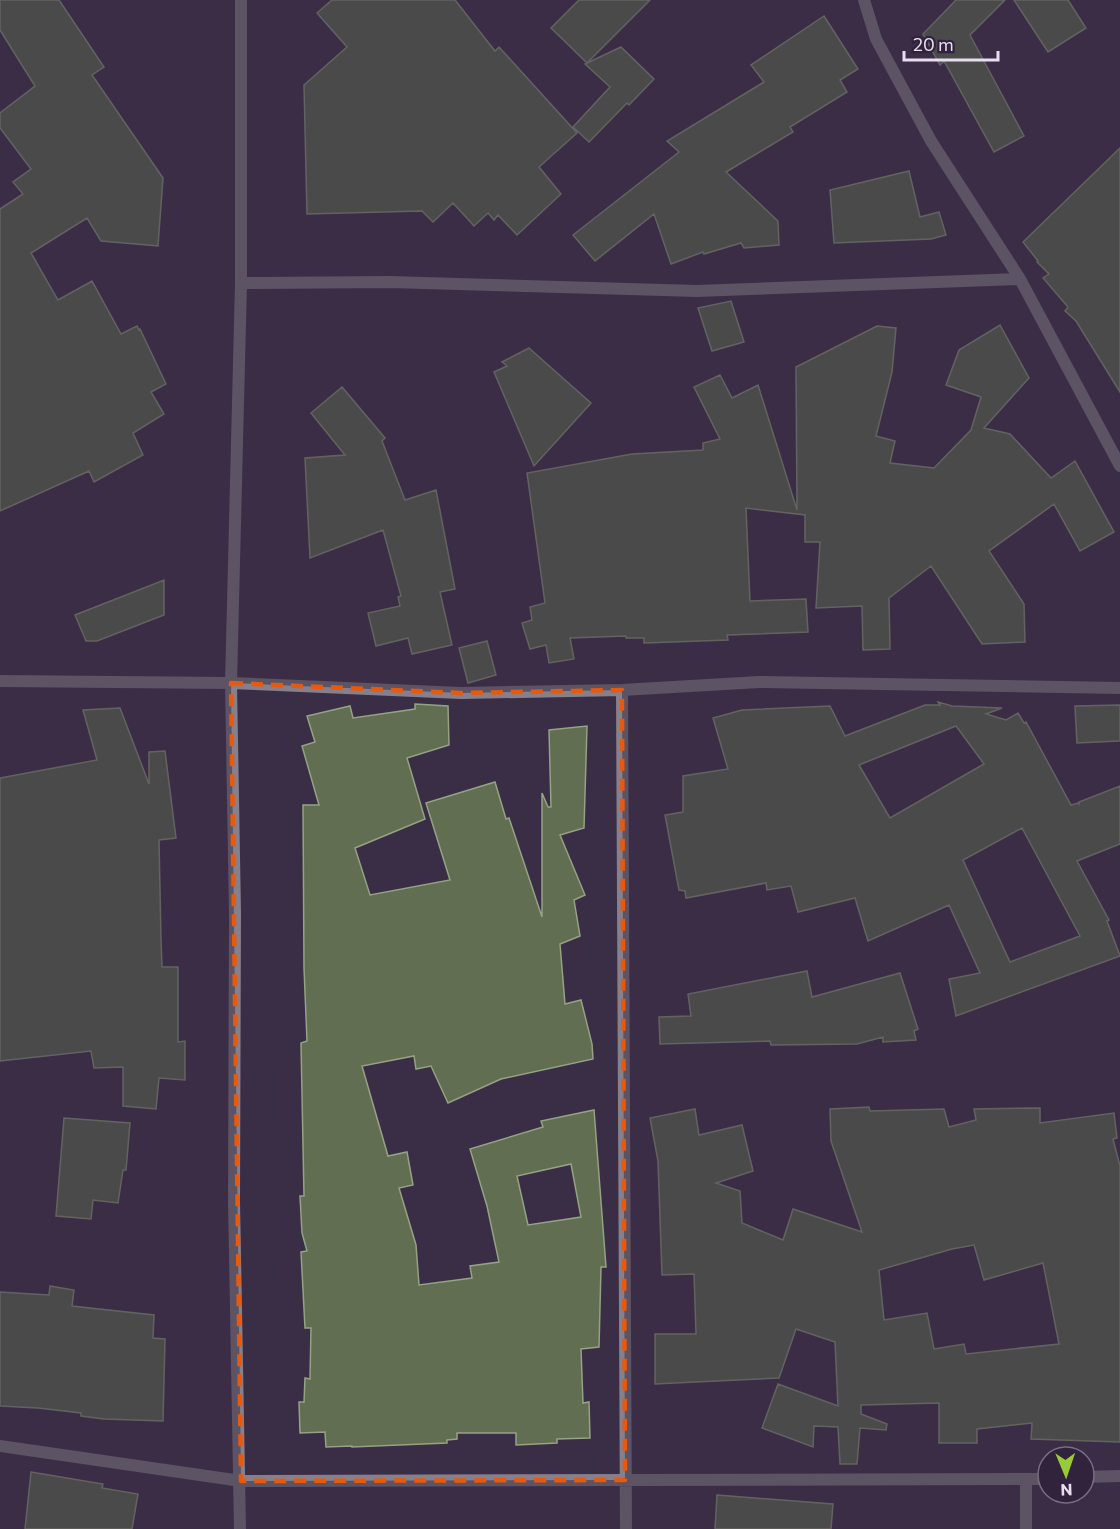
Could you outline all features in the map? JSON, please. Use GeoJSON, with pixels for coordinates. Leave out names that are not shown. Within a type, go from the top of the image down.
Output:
{"type":"FeatureCollection","features":[{"type":"Feature","properties":{"kind":"street"},"geometry":{"type":"LineString","coordinates":[[240,1529],[241,1481],[234,1201],[235,913],[231,683],[241,284],[241,0]]}},
{"type":"Feature","properties":{"kind":"street"},"geometry":{"type":"LineString","coordinates":[[864,0],[876,39],[931,141],[1020,279],[1120,466]]}},
{"type":"Feature","properties":{"kind":"street"},"geometry":{"type":"LineString","coordinates":[[241,284],[390,282],[697,291],[1020,279]]}},
{"type":"Feature","properties":{"kind":"street"},"geometry":{"type":"LineString","coordinates":[[0,681],[231,683],[460,693],[622,690],[759,682],[1120,688]]}},
{"type":"Feature","properties":{"kind":"street"},"geometry":{"type":"LineString","coordinates":[[622,690],[626,1529]]}},
{"type":"Feature","properties":{"kind":"street"},"geometry":{"type":"LineString","coordinates":[[0,1446],[241,1481],[1036,1480]]}},
{"type":"Feature","properties":{"kind":"street"},"geometry":{"type":"LineString","coordinates":[[1096,1477],[1120,1476]]}},
{"type":"Feature","properties":{"kind":"street"},"geometry":{"type":"LineString","coordinates":[[1026,1480],[1026,1529]]}},
{"type":"Feature","properties":{"kind":"highlighted area"},"geometry":{"type":"Polygon","coordinates":[[[231,683],[461,693],[622,690],[625,1480],[241,1481],[231,683]]]}},
{"type":"Feature","properties":{"kind":"building"},"geometry":{"type":"Polygon","coordinates":[[[0,0],[59,0],[104,67],[92,75],[163,178],[158,246],[101,241],[87,218],[31,253],[58,300],[92,281],[121,334],[137,326],[140,329],[166,384],[151,392],[164,414],[133,433],[143,455],[94,482],[89,471],[0,511],[0,209],[23,194],[13,182],[31,169],[0,128],[0,113],[35,86],[0,30],[0,0]]]}},
{"type":"Feature","properties":{"kind":"building"},"geometry":{"type":"Polygon","coordinates":[[[332,0],[455,0],[495,51],[499,47],[577,133],[539,167],[561,194],[517,235],[498,215],[494,220],[488,213],[474,226],[453,203],[433,222],[422,211],[307,214],[304,85],[347,47],[317,13],[332,0]]]}},
{"type":"Feature","properties":{"kind":"building"},"geometry":{"type":"Polygon","coordinates":[[[579,0],[650,0],[587,63],[551,28],[579,0]]]}},
{"type":"Feature","properties":{"kind":"building"},"geometry":{"type":"Polygon","coordinates":[[[956,0],[1005,0],[970,35],[1024,136],[994,152],[944,61],[940,65],[923,34],[956,0]]]}},
{"type":"Feature","properties":{"kind":"building"},"geometry":{"type":"Polygon","coordinates":[[[1014,0],[1068,0],[1086,28],[1048,52],[1014,0]]]}},
{"type":"Feature","properties":{"kind":"building"},"geometry":{"type":"Polygon","coordinates":[[[824,16],[858,69],[840,80],[847,92],[790,127],[793,132],[726,172],[778,221],[779,245],[744,248],[741,243],[704,254],[703,252],[671,264],[654,214],[595,261],[573,235],[679,152],[667,141],[764,82],[751,65],[824,16]]]}},
{"type":"Feature","properties":{"kind":"building"},"geometry":{"type":"Polygon","coordinates":[[[621,47],[654,79],[589,142],[573,127],[610,87],[585,64],[621,47]]]}},
{"type":"Feature","properties":{"kind":"building"},"geometry":{"type":"Polygon","coordinates":[[[1120,148],[1120,392],[1076,321],[1065,311],[1068,307],[1043,278],[1049,274],[1023,242],[1120,148]]]}},
{"type":"Feature","properties":{"kind":"building"},"geometry":{"type":"Polygon","coordinates":[[[909,171],[920,217],[939,212],[946,235],[931,239],[834,243],[830,190],[909,171]]]}},
{"type":"Feature","properties":{"kind":"building"},"geometry":{"type":"Polygon","coordinates":[[[731,301],[744,342],[712,351],[698,308],[731,301]]]}},
{"type":"Feature","properties":{"kind":"building"},"geometry":{"type":"Polygon","coordinates":[[[1000,325],[1029,378],[984,428],[1010,434],[1051,478],[1075,461],[1114,532],[1080,551],[1054,504],[989,551],[1024,604],[1025,642],[982,644],[931,566],[889,598],[890,649],[863,650],[862,606],[816,608],[820,542],[805,542],[805,515],[746,508],[750,601],[806,599],[808,632],[727,635],[728,640],[644,643],[644,638],[626,638],[626,636],[570,638],[574,659],[549,663],[546,645],[530,649],[522,623],[532,620],[530,607],[545,603],[527,473],[632,454],[703,450],[703,443],[720,439],[694,387],[720,375],[732,398],[758,385],[797,510],[796,367],[877,326],[896,328],[892,372],[876,436],[895,441],[890,463],[934,468],[971,430],[981,397],[946,385],[959,350],[1000,325]]]}},
{"type":"Feature","properties":{"kind":"building"},"geometry":{"type":"Polygon","coordinates":[[[529,348],[591,403],[534,466],[494,372],[507,366],[502,362],[529,348]]]}},
{"type":"Feature","properties":{"kind":"building"},"geometry":{"type":"Polygon","coordinates":[[[342,387],[385,438],[382,441],[405,500],[436,490],[455,589],[440,592],[452,645],[412,654],[408,638],[376,646],[368,613],[400,606],[398,597],[401,596],[383,530],[310,558],[305,458],[345,455],[311,413],[342,387]]]}},
{"type":"Feature","properties":{"kind":"building"},"geometry":{"type":"Polygon","coordinates":[[[164,580],[164,615],[97,641],[86,641],[75,615],[164,580]]]}},
{"type":"Feature","properties":{"kind":"building"},"geometry":{"type":"Polygon","coordinates":[[[487,641],[496,675],[468,683],[459,648],[487,641]]]}},
{"type":"Feature","properties":{"kind":"building"},"geometry":{"type":"Polygon","coordinates":[[[938,702],[952,706],[1002,708],[986,714],[1006,720],[1018,713],[1024,723],[1026,722],[1071,805],[1079,804],[1079,802],[1120,786],[1120,844],[1077,861],[1109,920],[1107,921],[1120,956],[956,1016],[949,979],[980,973],[949,905],[868,941],[855,898],[798,912],[791,886],[767,890],[766,883],[686,898],[685,891],[679,890],[665,815],[683,812],[683,776],[728,769],[713,718],[742,710],[830,706],[845,736],[925,705],[940,705],[938,702]],[[956,726],[859,765],[890,818],[984,764],[956,726]],[[1022,828],[963,860],[1010,962],[1080,936],[1022,828]]]}},
{"type":"Feature","properties":{"kind":"building"},"geometry":{"type":"Polygon","coordinates":[[[415,704],[448,706],[449,745],[407,758],[425,819],[355,848],[370,895],[450,880],[426,803],[495,782],[542,917],[542,793],[548,807],[551,807],[549,730],[587,726],[584,828],[560,835],[585,895],[574,900],[580,936],[560,944],[565,1004],[581,1000],[592,1044],[593,1059],[501,1079],[448,1103],[431,1066],[416,1069],[414,1056],[362,1066],[388,1156],[407,1152],[413,1185],[399,1188],[416,1245],[419,1285],[472,1278],[470,1266],[499,1262],[487,1206],[470,1149],[543,1127],[541,1121],[594,1110],[606,1267],[601,1267],[599,1347],[581,1349],[583,1403],[589,1402],[590,1438],[557,1439],[557,1443],[516,1445],[516,1433],[457,1433],[457,1439],[447,1440],[447,1443],[326,1447],[325,1432],[300,1433],[299,1402],[304,1402],[305,1378],[310,1379],[311,1328],[305,1328],[301,1252],[307,1251],[302,1233],[300,1196],[304,1196],[301,1043],[307,1041],[303,805],[319,805],[302,746],[315,742],[307,716],[350,706],[353,718],[415,709],[415,704]],[[571,1164],[517,1176],[528,1225],[581,1217],[571,1164]]]}},
{"type":"Feature","properties":{"kind":"building"},"geometry":{"type":"Polygon","coordinates":[[[1120,705],[1120,741],[1077,743],[1075,706],[1120,705]]]}},
{"type":"Feature","properties":{"kind":"building"},"geometry":{"type":"Polygon","coordinates":[[[120,708],[149,784],[149,752],[165,751],[176,838],[159,840],[162,967],[178,967],[178,1042],[185,1041],[185,1080],[159,1078],[156,1109],[123,1106],[123,1067],[94,1068],[91,1051],[0,1061],[0,778],[97,760],[83,710],[120,708]]]}},
{"type":"Feature","properties":{"kind":"building"},"geometry":{"type":"Polygon","coordinates":[[[807,971],[812,997],[900,973],[918,1029],[914,1031],[916,1040],[883,1042],[883,1037],[857,1044],[771,1045],[770,1041],[660,1044],[659,1017],[691,1016],[688,994],[807,971]]]}},
{"type":"Feature","properties":{"kind":"building"},"geometry":{"type":"Polygon","coordinates":[[[869,1107],[870,1111],[944,1109],[949,1127],[976,1120],[974,1109],[1040,1108],[1040,1123],[1114,1113],[1117,1138],[1113,1139],[1120,1166],[1120,1442],[1031,1439],[1032,1423],[977,1429],[977,1443],[939,1443],[939,1403],[861,1405],[861,1414],[887,1424],[886,1430],[860,1428],[857,1464],[840,1464],[838,1427],[814,1426],[813,1447],[762,1428],[778,1384],[838,1406],[835,1342],[796,1329],[779,1378],[655,1384],[655,1334],[696,1334],[694,1274],[662,1275],[658,1161],[650,1118],[695,1109],[699,1135],[742,1125],[753,1171],[716,1183],[740,1191],[742,1223],[783,1240],[793,1209],[862,1232],[831,1141],[830,1109],[869,1107]],[[974,1245],[879,1270],[884,1320],[927,1313],[934,1349],[964,1344],[966,1354],[1059,1344],[1043,1263],[984,1280],[974,1245]]]}},
{"type":"Feature","properties":{"kind":"building"},"geometry":{"type":"Polygon","coordinates":[[[64,1118],[130,1123],[126,1170],[123,1170],[118,1203],[93,1200],[91,1219],[56,1216],[64,1118]]]}},
{"type":"Feature","properties":{"kind":"building"},"geometry":{"type":"Polygon","coordinates":[[[50,1286],[74,1290],[72,1306],[154,1315],[153,1338],[165,1339],[163,1421],[104,1419],[81,1416],[81,1413],[0,1406],[0,1292],[49,1295],[50,1286]]]}},
{"type":"Feature","properties":{"kind":"building"},"geometry":{"type":"Polygon","coordinates":[[[31,1472],[103,1484],[102,1488],[138,1494],[132,1529],[25,1529],[31,1472]]]}},
{"type":"Feature","properties":{"kind":"building"},"geometry":{"type":"Polygon","coordinates":[[[717,1495],[833,1504],[831,1529],[715,1529],[717,1495]]]}}]}
